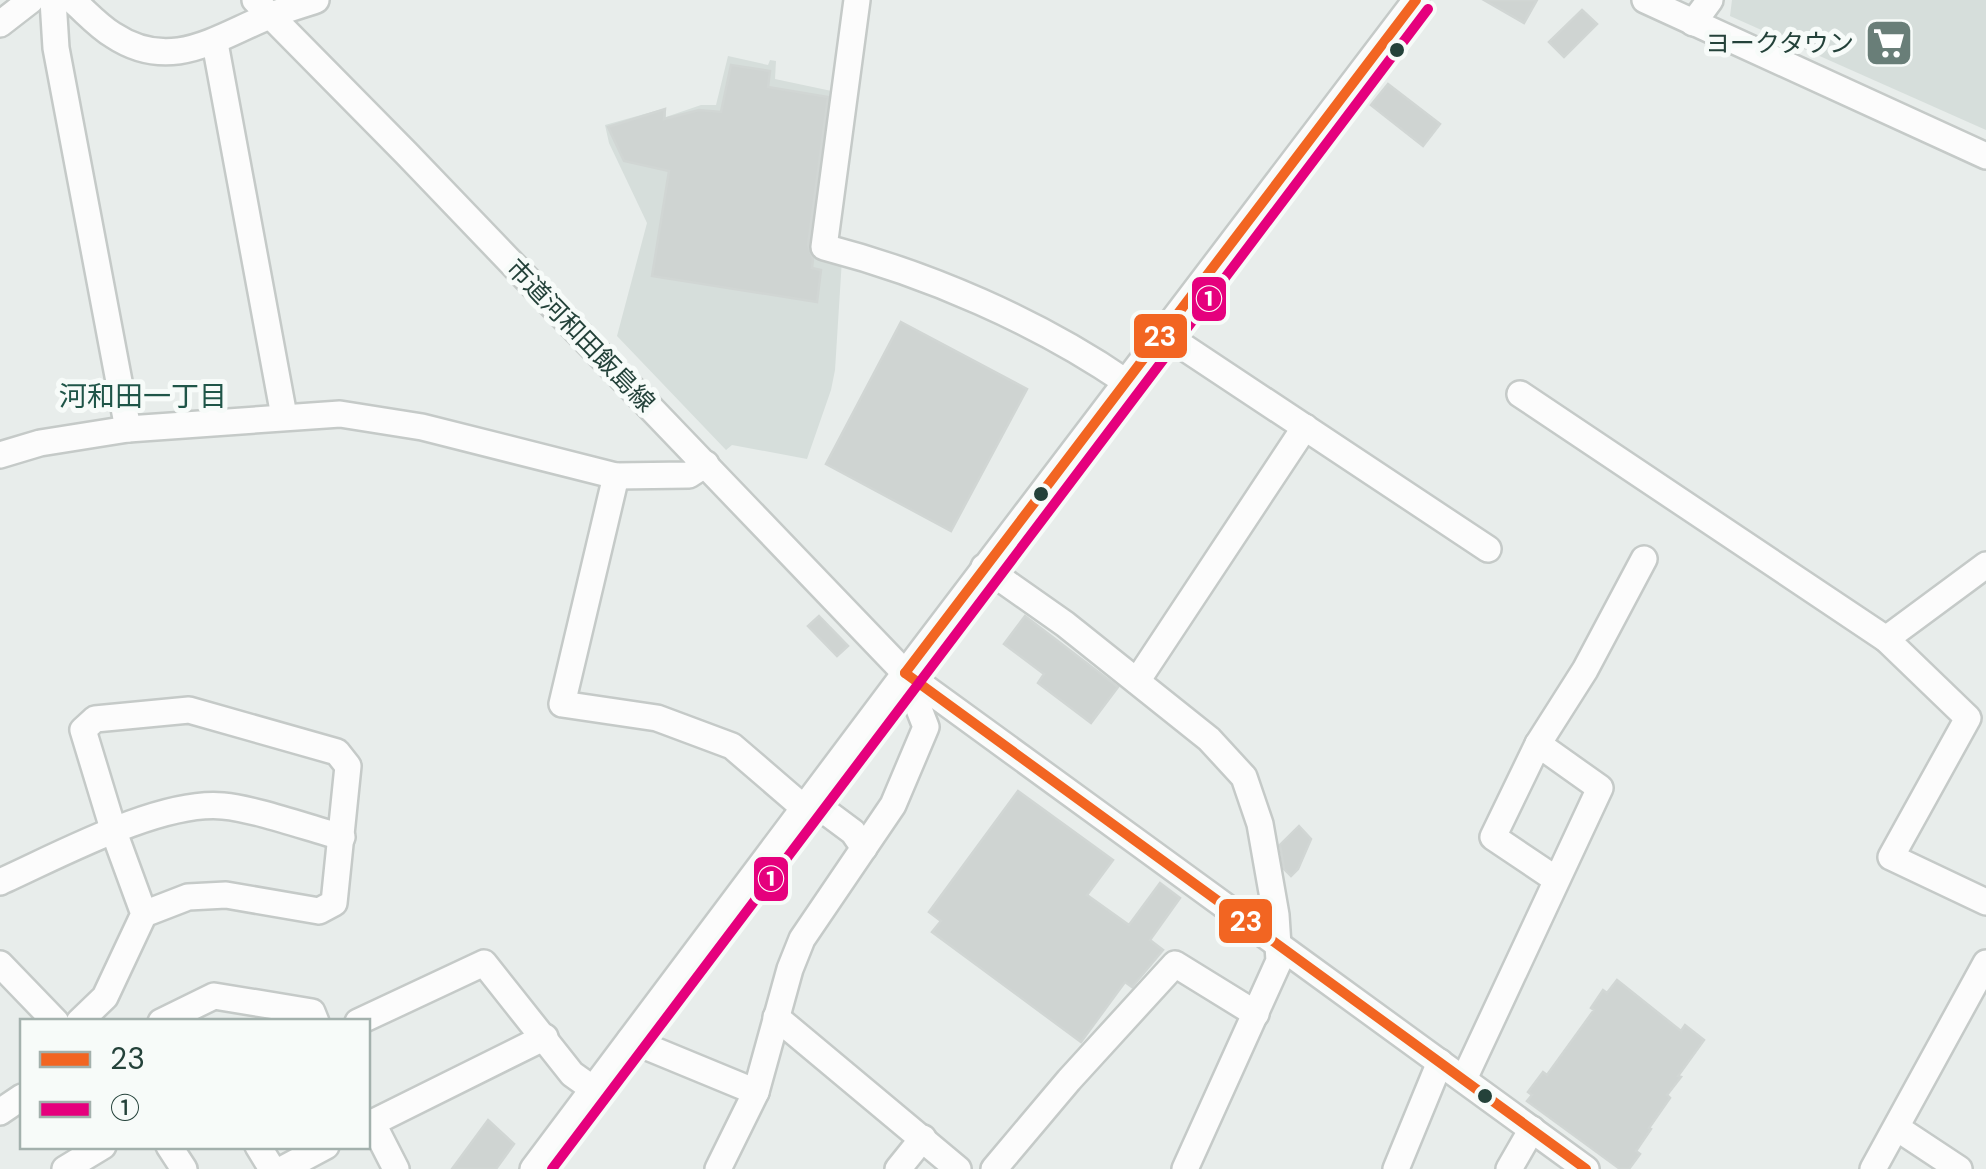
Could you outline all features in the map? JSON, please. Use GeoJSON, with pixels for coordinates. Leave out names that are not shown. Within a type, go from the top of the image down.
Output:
{"type":"FeatureCollection","features":[{"type":"Feature","properties":{"kind":"street"},"geometry":{"type":"LineString","coordinates":[[0,24],[30,0]]}},
{"type":"Feature","properties":{"kind":"street"},"geometry":{"type":"LineString","coordinates":[[53,0],[56,48],[128,429]]}},
{"type":"Feature","properties":{"kind":"street"},"geometry":{"type":"LineString","coordinates":[[72,0],[115,37],[167,52],[189,51],[215,43],[263,8],[316,0]]}},
{"type":"Feature","properties":{"kind":"street"},"geometry":{"type":"LineString","coordinates":[[858,0],[824,247],[973,297],[1100,364],[1126,382]]}},
{"type":"Feature","properties":{"kind":"street"},"geometry":{"type":"LineString","coordinates":[[533,1169],[1416,0]]}},
{"type":"Feature","properties":{"kind":"street"},"geometry":{"type":"LineString","coordinates":[[1645,0],[1986,156]]}},
{"type":"Feature","properties":{"kind":"street"},"geometry":{"type":"LineString","coordinates":[[1692,23],[1710,0]]}},
{"type":"Feature","properties":{"kind":"street","name":"市道河和田飯島線"},"geometry":{"type":"LineString","coordinates":[[263,8],[904,673]]}},
{"type":"Feature","properties":{"kind":"street"},"geometry":{"type":"LineString","coordinates":[[215,43],[284,416]]}},
{"type":"Feature","properties":{"kind":"street"},"geometry":{"type":"LineString","coordinates":[[1164,334],[1488,549]]}},
{"type":"Feature","properties":{"kind":"street"},"geometry":{"type":"LineString","coordinates":[[1520,394],[1886,639],[1968,718],[1891,857],[1986,902]]}},
{"type":"Feature","properties":{"kind":"street"},"geometry":{"type":"LineString","coordinates":[[0,455],[40,443],[128,429],[340,414],[415,425],[616,476],[689,476],[706,464]]}},
{"type":"Feature","properties":{"kind":"street"},"geometry":{"type":"LineString","coordinates":[[1137,681],[1306,427]]}},
{"type":"Feature","properties":{"kind":"street"},"geometry":{"type":"LineString","coordinates":[[616,476],[562,704],[657,718],[732,746],[807,804],[853,832],[864,848]]}},
{"type":"Feature","properties":{"kind":"street"},"geometry":{"type":"LineString","coordinates":[[1557,880],[1493,837],[1538,744],[1585,670],[1644,559]]}},
{"type":"Feature","properties":{"kind":"street"},"geometry":{"type":"LineString","coordinates":[[1886,639],[1986,565]]}},
{"type":"Feature","properties":{"kind":"street"},"geometry":{"type":"LineString","coordinates":[[984,568],[1209,739],[1244,778],[1260,824],[1279,962],[1185,1169]]}},
{"type":"Feature","properties":{"kind":"street"},"geometry":{"type":"LineString","coordinates":[[718,1169],[756,1092],[802,939],[893,804],[926,727],[904,673]]}},
{"type":"Feature","properties":{"kind":"street"},"geometry":{"type":"LineString","coordinates":[[904,673],[1586,1169]]}},
{"type":"Feature","properties":{"kind":"street"},"geometry":{"type":"LineString","coordinates":[[82,1019],[106,997],[144,914],[188,897],[226,895],[320,911],[334,903],[348,766],[338,752],[190,710],[95,719],[82,730],[144,914]]}},
{"type":"Feature","properties":{"kind":"street"},"geometry":{"type":"LineString","coordinates":[[1464,1079],[1600,788],[1538,744]]}},
{"type":"Feature","properties":{"kind":"street"},"geometry":{"type":"LineString","coordinates":[[0,882],[114,832],[176,810],[223,806],[342,838]]}},
{"type":"Feature","properties":{"kind":"street"},"geometry":{"type":"LineString","coordinates":[[364,1019],[484,963],[572,1074],[594,1089]]}},
{"type":"Feature","properties":{"kind":"street"},"geometry":{"type":"LineString","coordinates":[[1873,1169],[1986,963]]}},
{"type":"Feature","properties":{"kind":"street"},"geometry":{"type":"LineString","coordinates":[[0,964],[53,1019]]}},
{"type":"Feature","properties":{"kind":"street"},"geometry":{"type":"LineString","coordinates":[[994,1169],[1174,964],[1256,1014]]}},
{"type":"Feature","properties":{"kind":"street"},"geometry":{"type":"LineString","coordinates":[[167,1019],[214,996],[312,1012],[315,1019]]}},
{"type":"Feature","properties":{"kind":"street"},"geometry":{"type":"LineString","coordinates":[[776,1017],[958,1169]]}},
{"type":"Feature","properties":{"kind":"street"},"geometry":{"type":"LineString","coordinates":[[396,1169],[370,1124],[545,1037]]}},
{"type":"Feature","properties":{"kind":"street"},"geometry":{"type":"LineString","coordinates":[[630,1040],[756,1092]]}},
{"type":"Feature","properties":{"kind":"street"},"geometry":{"type":"LineString","coordinates":[[1396,1169],[1440,1062]]}},
{"type":"Feature","properties":{"kind":"street"},"geometry":{"type":"LineString","coordinates":[[1896,1128],[1958,1169]]}},
{"type":"Feature","properties":{"kind":"street"},"geometry":{"type":"LineString","coordinates":[[1509,1169],[1532,1129]]}},
{"type":"Feature","properties":{"kind":"street"},"geometry":{"type":"LineString","coordinates":[[898,1169],[923,1138]]}},
{"type":"Feature","properties":{"kind":"street"},"geometry":{"type":"LineString","coordinates":[[65,1169],[98,1149]]}},
{"type":"Feature","properties":{"kind":"street"},"geometry":{"type":"LineString","coordinates":[[283,1169],[320,1149]]}},
{"type":"Feature","properties":{"kind":"shaded area","name":"ヨークタウン"},"geometry":{"type":"Polygon","coordinates":[[[1732,0],[1986,0],[1986,130],[1730,16],[1732,0]]]}},
{"type":"Feature","properties":{"kind":"shaded area"},"geometry":{"type":"Polygon","coordinates":[[[728,56],[768,65],[770,60],[776,61],[775,79],[841,93],[817,257],[842,259],[835,370],[807,459],[732,445],[726,450],[617,336],[647,223],[609,143],[605,125],[666,108],[666,117],[701,105],[716,105],[728,56]]]}},
{"type":"Feature","properties":{"kind":"building"},"geometry":{"type":"Polygon","coordinates":[[[1484,0],[1537,0],[1524,23],[1484,0]]]}},
{"type":"Feature","properties":{"kind":"building"},"geometry":{"type":"Polygon","coordinates":[[[1582,10],[1597,24],[1564,57],[1549,42],[1582,10]]]}},
{"type":"Feature","properties":{"kind":"building"},"geometry":{"type":"Polygon","coordinates":[[[731,65],[770,71],[768,87],[828,97],[808,245],[812,268],[821,270],[817,302],[652,276],[669,171],[624,161],[608,127],[665,109],[664,119],[699,110],[721,112],[731,65]]]}},
{"type":"Feature","properties":{"kind":"building"},"geometry":{"type":"Polygon","coordinates":[[[1388,84],[1440,124],[1423,146],[1371,105],[1388,84]]]}},
{"type":"Feature","properties":{"kind":"building"},"geometry":{"type":"Polygon","coordinates":[[[901,322],[1027,389],[951,531],[826,464],[901,322]]]}},
{"type":"Feature","properties":{"kind":"building"},"geometry":{"type":"Polygon","coordinates":[[[819,616],[848,646],[837,656],[808,626],[819,616]]]}},
{"type":"Feature","properties":{"kind":"building"},"geometry":{"type":"Polygon","coordinates":[[[1025,616],[1118,687],[1091,723],[1038,683],[1044,674],[1004,644],[1025,616]]]}},
{"type":"Feature","properties":{"kind":"building"},"geometry":{"type":"Polygon","coordinates":[[[1018,791],[1113,860],[1087,895],[1129,925],[1160,883],[1180,898],[1150,940],[1163,950],[1132,987],[1125,982],[1081,1042],[932,932],[941,921],[929,912],[1018,791]]]}},
{"type":"Feature","properties":{"kind":"building"},"geometry":{"type":"Polygon","coordinates":[[[1299,826],[1311,839],[1291,876],[1284,869],[1280,845],[1299,826]]]}},
{"type":"Feature","properties":{"kind":"building"},"geometry":{"type":"Polygon","coordinates":[[[1617,980],[1681,1031],[1685,1025],[1704,1040],[1678,1076],[1681,1077],[1667,1095],[1670,1098],[1649,1128],[1636,1151],[1640,1154],[1629,1169],[1620,1169],[1527,1101],[1532,1095],[1528,1092],[1543,1072],[1547,1075],[1594,1010],[1591,1008],[1603,990],[1607,993],[1617,980]]]}},
{"type":"Feature","properties":{"kind":"building"},"geometry":{"type":"Polygon","coordinates":[[[488,1120],[514,1144],[496,1169],[452,1169],[488,1120]]]}},
{"type":"Feature","properties":{"kind":"transit line","name":"23"},"geometry":{"type":"LineString","coordinates":[[905,673],[1416,0]]}},
{"type":"Feature","properties":{"kind":"transit line","name":"①"},"geometry":{"type":"LineString","coordinates":[[552,1169],[1428,9]]}},
{"type":"Feature","properties":{"kind":"transit line","name":"23"},"geometry":{"type":"LineString","coordinates":[[905,673],[1586,1169]]}},
{"type":"Feature","properties":{"kind":"place","name":"ヨークタウン"},"geometry":{"type":"Point","coordinates":[1889,43]}},
{"type":"Feature","properties":{"kind":"district","name":"河和田一丁目"},"geometry":{"type":"Point","coordinates":[143,396]}}]}
